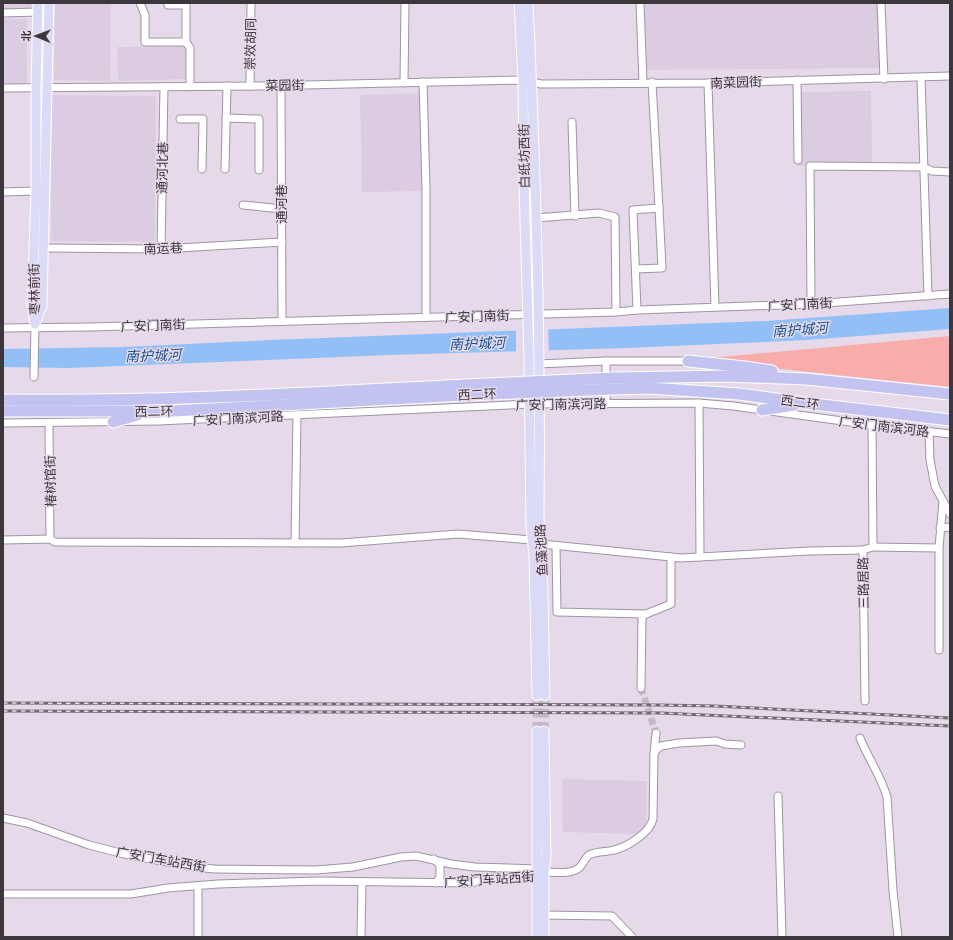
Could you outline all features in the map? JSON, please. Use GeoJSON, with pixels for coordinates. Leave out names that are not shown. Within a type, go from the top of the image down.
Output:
{"type":"FeatureCollection","features":[{"type":"Feature","properties":{"kind":"highway"},"geometry":{"type":"LineString","coordinates":[[688,361],[745,367],[806,379]]}},
{"type":"Feature","properties":{"kind":"highway","name":"西二环"},"geometry":{"type":"LineString","coordinates":[[3,412],[152,411],[465,390],[614,378],[727,376],[806,379],[950,394]]}},
{"type":"Feature","properties":{"kind":"highway","name":"西二环"},"geometry":{"type":"LineString","coordinates":[[3,400],[57,401],[465,390],[649,388],[740,394],[950,420]]}},
{"type":"Feature","properties":{"kind":"highway"},"geometry":{"type":"LineString","coordinates":[[762,410],[805,403]]}},
{"type":"Feature","properties":{"kind":"highway"},"geometry":{"type":"LineString","coordinates":[[113,422],[152,411]]}},
{"type":"Feature","properties":{"kind":"main road","name":"枣林前街"},"geometry":{"type":"LineString","coordinates":[[35,326],[42,306],[49,3]]}},
{"type":"Feature","properties":{"kind":"main road","name":"白纸坊西街"},"geometry":{"type":"LineString","coordinates":[[519,3],[527,81],[536,218],[533,315]]}},
{"type":"Feature","properties":{"kind":"main road","name":"白纸坊西街"},"geometry":{"type":"LineString","coordinates":[[528,3],[527,81],[535,359],[534,404]]}},
{"type":"Feature","properties":{"kind":"main road","name":"枣林前街"},"geometry":{"type":"LineString","coordinates":[[35,326],[32,306],[36,191],[38,8]]}},
{"type":"Feature","properties":{"kind":"main road","name":"鱼藻池路"},"geometry":{"type":"LineString","coordinates":[[534,404],[540,538],[542,544],[541,696],[534,556],[531,540],[534,404]]}},
{"type":"Feature","properties":{"kind":"main road"},"geometry":{"type":"LineString","coordinates":[[537,937],[539,873],[546,858],[541,731]]}},
{"type":"Feature","properties":{"kind":"main road"},"geometry":{"type":"LineString","coordinates":[[539,873],[544,915],[544,937]]}},
{"type":"Feature","properties":{"kind":"street"},"geometry":{"type":"LineString","coordinates":[[140,3],[144,14],[145,42],[186,42]]}},
{"type":"Feature","properties":{"kind":"street"},"geometry":{"type":"LineString","coordinates":[[168,3],[168,5],[186,5],[186,42],[190,48],[190,86]]}},
{"type":"Feature","properties":{"kind":"street","name":"崇效胡同"},"geometry":{"type":"LineString","coordinates":[[250,86],[251,3]]}},
{"type":"Feature","properties":{"kind":"street"},"geometry":{"type":"LineString","coordinates":[[404,83],[405,3]]}},
{"type":"Feature","properties":{"kind":"street"},"geometry":{"type":"LineString","coordinates":[[640,3],[643,83]]}},
{"type":"Feature","properties":{"kind":"street"},"geometry":{"type":"LineString","coordinates":[[881,3],[884,79]]}},
{"type":"Feature","properties":{"kind":"street"},"geometry":{"type":"LineString","coordinates":[[3,13],[38,8]]}},
{"type":"Feature","properties":{"kind":"street","name":"南菜园街"},"geometry":{"type":"LineString","coordinates":[[527,81],[541,84],[652,82],[708,83],[950,76]]}},
{"type":"Feature","properties":{"kind":"street"},"geometry":{"type":"LineString","coordinates":[[921,78],[928,294]]}},
{"type":"Feature","properties":{"kind":"street"},"geometry":{"type":"LineString","coordinates":[[797,80],[798,160]]}},
{"type":"Feature","properties":{"kind":"street","name":"菜园街"},"geometry":{"type":"LineString","coordinates":[[3,88],[281,86],[527,81]]}},
{"type":"Feature","properties":{"kind":"street"},"geometry":{"type":"LineString","coordinates":[[423,82],[426,187],[426,315]]}},
{"type":"Feature","properties":{"kind":"street"},"geometry":{"type":"LineString","coordinates":[[636,269],[662,268],[652,82]]}},
{"type":"Feature","properties":{"kind":"street"},"geometry":{"type":"LineString","coordinates":[[708,83],[715,306]]}},
{"type":"Feature","properties":{"kind":"street"},"geometry":{"type":"LineString","coordinates":[[225,169],[228,86]]}},
{"type":"Feature","properties":{"kind":"street","name":"通河巷"},"geometry":{"type":"LineString","coordinates":[[281,86],[282,320]]}},
{"type":"Feature","properties":{"kind":"street","name":"通河北巷"},"geometry":{"type":"LineString","coordinates":[[161,249],[164,87]]}},
{"type":"Feature","properties":{"kind":"street"},"geometry":{"type":"LineString","coordinates":[[226,118],[259,119],[259,170]]}},
{"type":"Feature","properties":{"kind":"street"},"geometry":{"type":"LineString","coordinates":[[180,119],[202,119],[202,169]]}},
{"type":"Feature","properties":{"kind":"street"},"geometry":{"type":"LineString","coordinates":[[572,122],[575,216]]}},
{"type":"Feature","properties":{"kind":"street"},"geometry":{"type":"LineString","coordinates":[[811,302],[810,166],[867,165],[923,167],[932,171],[950,172]]}},
{"type":"Feature","properties":{"kind":"street"},"geometry":{"type":"LineString","coordinates":[[3,192],[36,191]]}},
{"type":"Feature","properties":{"kind":"street"},"geometry":{"type":"LineString","coordinates":[[243,205],[282,209]]}},
{"type":"Feature","properties":{"kind":"street"},"geometry":{"type":"LineString","coordinates":[[637,308],[634,210],[659,208]]}},
{"type":"Feature","properties":{"kind":"street"},"geometry":{"type":"LineString","coordinates":[[536,218],[599,213],[615,217],[616,310]]}},
{"type":"Feature","properties":{"kind":"street","name":"南运巷"},"geometry":{"type":"LineString","coordinates":[[44,248],[161,249],[282,242]]}},
{"type":"Feature","properties":{"kind":"street","name":"广安门南街"},"geometry":{"type":"LineString","coordinates":[[928,294],[950,290]]}},
{"type":"Feature","properties":{"kind":"street","name":"广安门南街"},"geometry":{"type":"LineString","coordinates":[[3,328],[426,315],[533,315],[637,308],[811,302],[928,294],[950,294]]}},
{"type":"Feature","properties":{"kind":"street","name":"广安门南街"},"geometry":{"type":"LineString","coordinates":[[3,324],[35,326]]}},
{"type":"Feature","properties":{"kind":"street"},"geometry":{"type":"LineString","coordinates":[[34,377],[35,326]]}},
{"type":"Feature","properties":{"kind":"street"},"geometry":{"type":"LineString","coordinates":[[535,359],[688,361]]}},
{"type":"Feature","properties":{"kind":"street"},"geometry":{"type":"LineString","coordinates":[[606,361],[606,404]]}},
{"type":"Feature","properties":{"kind":"street"},"geometry":{"type":"LineString","coordinates":[[699,403],[700,557]]}},
{"type":"Feature","properties":{"kind":"street","name":"广安门南滨河路"},"geometry":{"type":"LineString","coordinates":[[3,423],[159,421],[534,404],[699,403],[950,434]]}},
{"type":"Feature","properties":{"kind":"street"},"geometry":{"type":"LineString","coordinates":[[295,543],[297,415]]}},
{"type":"Feature","properties":{"kind":"street","name":"椿树馆街"},"geometry":{"type":"LineString","coordinates":[[47,423],[48,539]]}},
{"type":"Feature","properties":{"kind":"street","name":"三路居路"},"geometry":{"type":"LineString","coordinates":[[864,701],[863,550],[874,547],[872,425]]}},
{"type":"Feature","properties":{"kind":"street"},"geometry":{"type":"LineString","coordinates":[[929,431],[930,460],[935,486],[950,514]]}},
{"type":"Feature","properties":{"kind":"street"},"geometry":{"type":"LineString","coordinates":[[939,650],[938,548],[943,501]]}},
{"type":"Feature","properties":{"kind":"street"},"geometry":{"type":"LineString","coordinates":[[940,528],[950,527]]}},
{"type":"Feature","properties":{"kind":"street"},"geometry":{"type":"LineString","coordinates":[[3,540],[48,539],[55,542],[341,543],[458,534],[531,540]]}},
{"type":"Feature","properties":{"kind":"street"},"geometry":{"type":"LineString","coordinates":[[542,544],[671,557],[863,550]]}},
{"type":"Feature","properties":{"kind":"street"},"geometry":{"type":"LineString","coordinates":[[556,546],[557,612],[646,614],[671,604],[671,557]]}},
{"type":"Feature","properties":{"kind":"street"},"geometry":{"type":"LineString","coordinates":[[874,547],[938,548]]}},
{"type":"Feature","properties":{"kind":"street"},"geometry":{"type":"LineString","coordinates":[[641,688],[642,617],[646,614]]}},
{"type":"Feature","properties":{"kind":"street"},"geometry":{"type":"LineString","coordinates":[[539,873],[575,871],[589,855],[621,848],[642,836],[651,826],[653,819],[654,754],[656,733]]}},
{"type":"Feature","properties":{"kind":"street"},"geometry":{"type":"LineString","coordinates":[[860,738],[866,753],[883,785],[887,797],[893,891],[898,937]]}},
{"type":"Feature","properties":{"kind":"street"},"geometry":{"type":"LineString","coordinates":[[654,754],[661,746],[679,743],[716,741],[725,744],[741,745]]}},
{"type":"Feature","properties":{"kind":"street"},"geometry":{"type":"LineString","coordinates":[[778,796],[782,937]]}},
{"type":"Feature","properties":{"kind":"street","name":"广安门车站西街"},"geometry":{"type":"LineString","coordinates":[[3,818],[21,821],[89,845],[124,854],[179,865],[215,869],[316,870],[353,867],[401,857],[416,856],[451,864],[539,873]]}},
{"type":"Feature","properties":{"kind":"street"},"geometry":{"type":"LineString","coordinates":[[434,860],[440,865],[440,877],[436,883]]}},
{"type":"Feature","properties":{"kind":"street"},"geometry":{"type":"LineString","coordinates":[[215,869],[220,871],[222,876],[218,884]]}},
{"type":"Feature","properties":{"kind":"street"},"geometry":{"type":"LineString","coordinates":[[316,870],[314,875],[317,881]]}},
{"type":"Feature","properties":{"kind":"street","name":"广安门车站西街"},"geometry":{"type":"LineString","coordinates":[[3,894],[128,894],[168,888],[218,884],[317,881],[471,883],[493,877],[539,873]]}},
{"type":"Feature","properties":{"kind":"street"},"geometry":{"type":"LineString","coordinates":[[360,937],[362,882]]}},
{"type":"Feature","properties":{"kind":"street"},"geometry":{"type":"LineString","coordinates":[[198,886],[198,937]]}},
{"type":"Feature","properties":{"kind":"street"},"geometry":{"type":"LineString","coordinates":[[544,915],[612,916],[632,937]]}},
{"type":"Feature","properties":{"kind":"shaded area"},"geometry":{"type":"Polygon","coordinates":[[[3,3],[31,3],[31,10],[3,10],[3,3]]]}},
{"type":"Feature","properties":{"kind":"shaded area"},"geometry":{"type":"Polygon","coordinates":[[[55,3],[111,3],[110,81],[54,80],[55,3]]]}},
{"type":"Feature","properties":{"kind":"shaded area"},"geometry":{"type":"Polygon","coordinates":[[[644,3],[877,3],[880,68],[647,70],[644,3]]]}},
{"type":"Feature","properties":{"kind":"shaded area"},"geometry":{"type":"Polygon","coordinates":[[[3,19],[27,19],[27,84],[3,84],[3,19]]]}},
{"type":"Feature","properties":{"kind":"shaded area"},"geometry":{"type":"Polygon","coordinates":[[[188,46],[188,79],[118,81],[117,47],[188,46]]]}},
{"type":"Feature","properties":{"kind":"shaded area"},"geometry":{"type":"Polygon","coordinates":[[[871,91],[872,165],[799,166],[798,92],[871,91]]]}},
{"type":"Feature","properties":{"kind":"shaded area"},"geometry":{"type":"Polygon","coordinates":[[[420,93],[422,191],[362,192],[360,95],[420,93]]]}},
{"type":"Feature","properties":{"kind":"shaded area"},"geometry":{"type":"Polygon","coordinates":[[[52,95],[156,96],[155,242],[51,241],[52,95]]]}},
{"type":"Feature","properties":{"kind":"shaded area"},"geometry":{"type":"Polygon","coordinates":[[[950,336],[950,387],[699,359],[950,336]]]}},
{"type":"Feature","properties":{"kind":"shaded area"},"geometry":{"type":"Polygon","coordinates":[[[562,779],[647,781],[646,829],[638,834],[563,832],[562,779]]]}},
{"type":"Feature","properties":{"kind":"water","name":"南护城河"},"geometry":{"type":"Polygon","coordinates":[[[950,308],[950,329],[807,340],[69,368],[3,367],[3,349],[124,347],[766,321],[950,308]]]}},
{"type":"Feature","properties":{"kind":"pier"},"geometry":{"type":"Polygon","coordinates":[[[548,327],[549,352],[516,353],[516,329],[548,327]]]}},
{"type":"Feature","properties":{"kind":"tunnel"},"geometry":{"type":"LineString","coordinates":[[641,688],[656,733]]}},
{"type":"Feature","properties":{"kind":"tunnel"},"geometry":{"type":"LineString","coordinates":[[537,696],[537,731]]}},
{"type":"Feature","properties":{"kind":"tunnel"},"geometry":{"type":"LineString","coordinates":[[544,731],[545,696]]}},
{"type":"Feature","properties":{"kind":"railway"},"geometry":{"type":"LineString","coordinates":[[3,703],[660,705],[715,706],[950,718]]}},
{"type":"Feature","properties":{"kind":"railway"},"geometry":{"type":"LineString","coordinates":[[3,711],[661,713],[950,726]]}}]}
